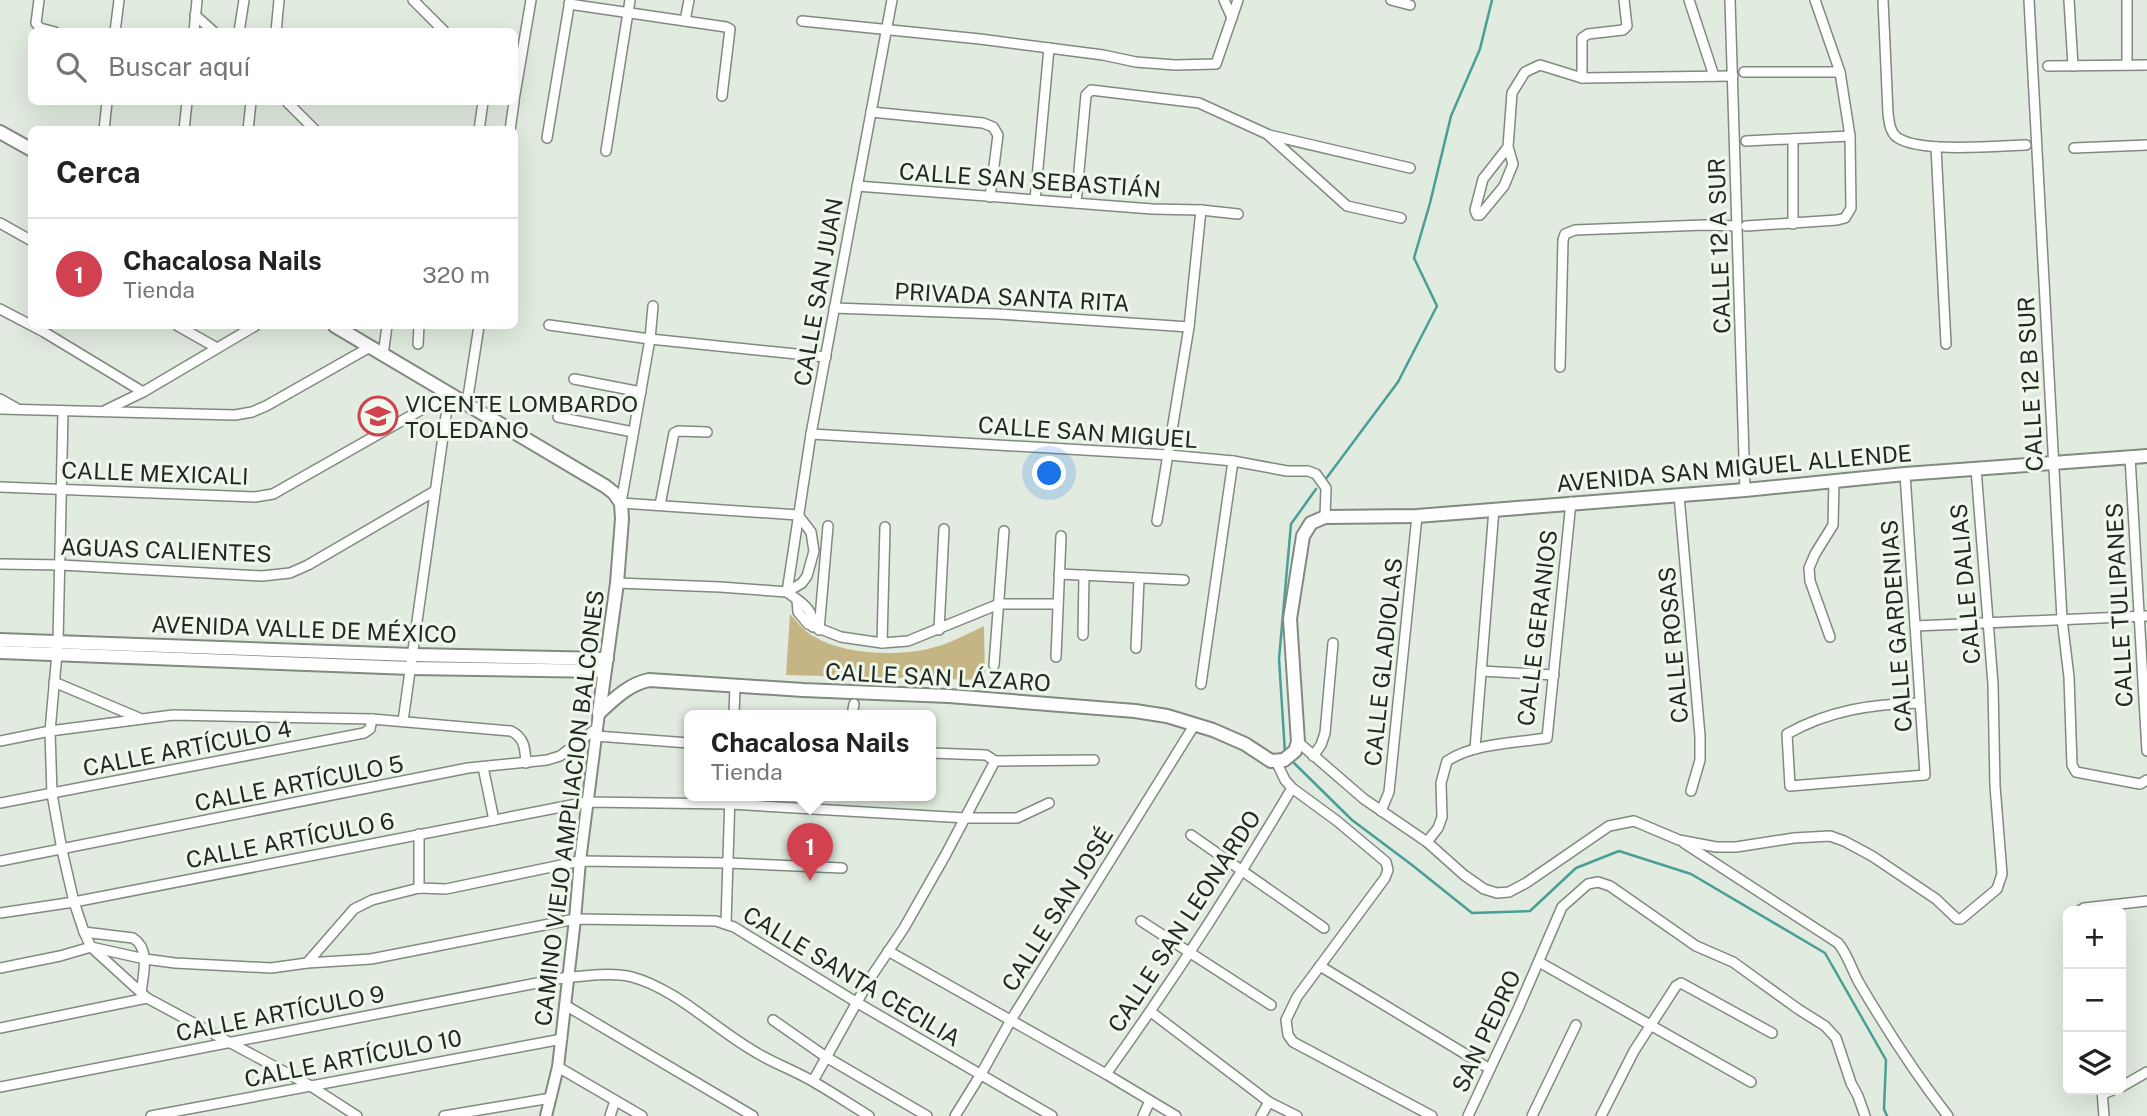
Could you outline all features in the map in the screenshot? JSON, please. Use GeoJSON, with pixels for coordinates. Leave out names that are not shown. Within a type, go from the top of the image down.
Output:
{"type":"FeatureCollection","features":[{"type":"Feature","properties":{"kind":"main road"},"geometry":{"type":"LineString","coordinates":[[0,132],[28,148]]}},
{"type":"Feature","properties":{"kind":"main road"},"geometry":{"type":"LineString","coordinates":[[340,329],[605,486],[621,503]]}},
{"type":"Feature","properties":{"kind":"main road","name":"AVENIDA SAN MIGUEL ALLENDE"},"geometry":{"type":"LineString","coordinates":[[1325,517],[1417,516],[2147,456]]}},
{"type":"Feature","properties":{"kind":"main road","name":"CAMINO VIEJO AMPLIACION BALCONES"},"geometry":{"type":"LineString","coordinates":[[599,713],[617,583],[621,503]]}},
{"type":"Feature","properties":{"kind":"main road"},"geometry":{"type":"LineString","coordinates":[[1284,758],[1298,742],[1290,619],[1303,536],[1311,523],[1325,517]]}},
{"type":"Feature","properties":{"kind":"main road","name":"AVENIDA VALLE DE MÉXICO"},"geometry":{"type":"LineString","coordinates":[[0,640],[58,648],[605,665]]}},
{"type":"Feature","properties":{"kind":"main road","name":"AVENIDA VALLE DE MÉXICO"},"geometry":{"type":"LineString","coordinates":[[0,652],[58,648]]}},
{"type":"Feature","properties":{"kind":"main road","name":"CALLE SAN LÁZARO"},"geometry":{"type":"LineString","coordinates":[[599,713],[616,697],[639,682],[659,681],[949,696],[1167,716],[1245,744],[1265,759],[1284,758]]}},
{"type":"Feature","properties":{"kind":"street"},"geometry":{"type":"LineString","coordinates":[[39,0],[36,23],[40,28]]}},
{"type":"Feature","properties":{"kind":"street"},"geometry":{"type":"LineString","coordinates":[[116,28],[119,0]]}},
{"type":"Feature","properties":{"kind":"street"},"geometry":{"type":"LineString","coordinates":[[194,28],[197,0]]}},
{"type":"Feature","properties":{"kind":"street"},"geometry":{"type":"LineString","coordinates":[[240,28],[243,0]]}},
{"type":"Feature","properties":{"kind":"street"},"geometry":{"type":"LineString","coordinates":[[276,28],[279,0]]}},
{"type":"Feature","properties":{"kind":"street"},"geometry":{"type":"LineString","coordinates":[[413,0],[441,28]]}},
{"type":"Feature","properties":{"kind":"street"},"geometry":{"type":"LineString","coordinates":[[518,76],[530,0]]}},
{"type":"Feature","properties":{"kind":"street"},"geometry":{"type":"LineString","coordinates":[[606,151],[630,0]]}},
{"type":"Feature","properties":{"kind":"street"},"geometry":{"type":"LineString","coordinates":[[685,21],[689,0]]}},
{"type":"Feature","properties":{"kind":"street","name":"CALLE SAN JUAN"},"geometry":{"type":"LineString","coordinates":[[787,592],[811,434],[892,0]]}},
{"type":"Feature","properties":{"kind":"street"},"geometry":{"type":"LineString","coordinates":[[1224,0],[1232,18]]}},
{"type":"Feature","properties":{"kind":"street"},"geometry":{"type":"LineString","coordinates":[[802,21],[980,39],[1136,62],[1216,64],[1238,0]]}},
{"type":"Feature","properties":{"kind":"street"},"geometry":{"type":"LineString","coordinates":[[1391,0],[1410,5]]}},
{"type":"Feature","properties":{"kind":"street"},"geometry":{"type":"LineString","coordinates":[[1582,78],[1582,38],[1588,34],[1623,30],[1627,26],[1624,0]]}},
{"type":"Feature","properties":{"kind":"street"},"geometry":{"type":"LineString","coordinates":[[1689,0],[1714,76]]}},
{"type":"Feature","properties":{"kind":"street","name":"CALLE 12 A SUR"},"geometry":{"type":"LineString","coordinates":[[1730,0],[1741,226],[1745,490]]}},
{"type":"Feature","properties":{"kind":"street"},"geometry":{"type":"LineString","coordinates":[[1560,367],[1565,234],[1575,230],[1793,224],[1845,218],[1851,208],[1850,135],[1840,72],[1815,0]]}},
{"type":"Feature","properties":{"kind":"street"},"geometry":{"type":"LineString","coordinates":[[1883,0],[1888,113],[1891,129],[1897,138],[1913,144],[1936,147],[2025,145]]}},
{"type":"Feature","properties":{"kind":"street","name":"CALLE 12 B SUR"},"geometry":{"type":"LineString","coordinates":[[2029,0],[2072,765],[2076,772],[2144,782]]}},
{"type":"Feature","properties":{"kind":"street"},"geometry":{"type":"LineString","coordinates":[[2068,0],[2073,66]]}},
{"type":"Feature","properties":{"kind":"street"},"geometry":{"type":"LineString","coordinates":[[2127,0],[2127,65]]}},
{"type":"Feature","properties":{"kind":"street"},"geometry":{"type":"LineString","coordinates":[[547,138],[569,2],[730,29],[722,96]]}},
{"type":"Feature","properties":{"kind":"street"},"geometry":{"type":"LineString","coordinates":[[195,15],[210,28]]}},
{"type":"Feature","properties":{"kind":"street"},"geometry":{"type":"LineString","coordinates":[[1035,200],[1049,48]]}},
{"type":"Feature","properties":{"kind":"street"},"geometry":{"type":"LineString","coordinates":[[1508,147],[1483,179],[1475,210],[1477,215],[1480,215],[1504,186],[1513,164],[1508,147],[1512,93],[1525,72],[1540,65],[1582,78],[1733,76]]}},
{"type":"Feature","properties":{"kind":"street"},"geometry":{"type":"LineString","coordinates":[[2048,66],[2147,65]]}},
{"type":"Feature","properties":{"kind":"street"},"geometry":{"type":"LineString","coordinates":[[1744,72],[1840,72]]}},
{"type":"Feature","properties":{"kind":"street"},"geometry":{"type":"LineString","coordinates":[[1076,203],[1086,95],[1091,90],[1199,103],[1267,134],[1410,167]]}},
{"type":"Feature","properties":{"kind":"street"},"geometry":{"type":"LineString","coordinates":[[104,126],[107,105]]}},
{"type":"Feature","properties":{"kind":"street"},"geometry":{"type":"LineString","coordinates":[[184,126],[187,105]]}},
{"type":"Feature","properties":{"kind":"street"},"geometry":{"type":"LineString","coordinates":[[248,126],[251,105]]}},
{"type":"Feature","properties":{"kind":"street"},"geometry":{"type":"LineString","coordinates":[[290,105],[311,126]]}},
{"type":"Feature","properties":{"kind":"street"},"geometry":{"type":"LineString","coordinates":[[480,126],[483,105]]}},
{"type":"Feature","properties":{"kind":"street"},"geometry":{"type":"LineString","coordinates":[[511,126],[513,105]]}},
{"type":"Feature","properties":{"kind":"street"},"geometry":{"type":"LineString","coordinates":[[871,112],[983,123],[993,127],[998,135],[990,197]]}},
{"type":"Feature","properties":{"kind":"street"},"geometry":{"type":"LineString","coordinates":[[1267,134],[1347,206],[1401,218]]}},
{"type":"Feature","properties":{"kind":"street"},"geometry":{"type":"LineString","coordinates":[[1746,141],[1850,135]]}},
{"type":"Feature","properties":{"kind":"street"},"geometry":{"type":"LineString","coordinates":[[1793,139],[1793,224]]}},
{"type":"Feature","properties":{"kind":"street"},"geometry":{"type":"LineString","coordinates":[[2074,148],[2147,145]]}},
{"type":"Feature","properties":{"kind":"street"},"geometry":{"type":"LineString","coordinates":[[1936,147],[1945,344]]}},
{"type":"Feature","properties":{"kind":"street","name":"CALLE SAN SEBASTIÁN"},"geometry":{"type":"LineString","coordinates":[[857,186],[1238,214]]}},
{"type":"Feature","properties":{"kind":"street"},"geometry":{"type":"LineString","coordinates":[[1157,521],[1189,327],[1200,210]]}},
{"type":"Feature","properties":{"kind":"street"},"geometry":{"type":"LineString","coordinates":[[0,223],[28,239]]}},
{"type":"Feature","properties":{"kind":"street"},"geometry":{"type":"LineString","coordinates":[[617,583],[787,592],[802,583],[807,576],[814,551],[811,532],[798,514],[621,503],[650,339],[653,306]]}},
{"type":"Feature","properties":{"kind":"street","name":"PRIVADA SANTA RITA"},"geometry":{"type":"LineString","coordinates":[[834,308],[998,314],[1189,327]]}},
{"type":"Feature","properties":{"kind":"street"},"geometry":{"type":"LineString","coordinates":[[0,309],[28,324]]}},
{"type":"Feature","properties":{"kind":"street"},"geometry":{"type":"LineString","coordinates":[[549,325],[650,339],[826,356]]}},
{"type":"Feature","properties":{"kind":"street"},"geometry":{"type":"LineString","coordinates":[[38,329],[143,392]]}},
{"type":"Feature","properties":{"kind":"street"},"geometry":{"type":"LineString","coordinates":[[183,329],[217,348]]}},
{"type":"Feature","properties":{"kind":"street"},"geometry":{"type":"LineString","coordinates":[[104,411],[143,392],[250,329]]}},
{"type":"Feature","properties":{"kind":"street"},"geometry":{"type":"LineString","coordinates":[[383,355],[387,329]]}},
{"type":"Feature","properties":{"kind":"street"},"geometry":{"type":"LineString","coordinates":[[418,344],[419,329]]}},
{"type":"Feature","properties":{"kind":"street"},"geometry":{"type":"LineString","coordinates":[[467,403],[479,329]]}},
{"type":"Feature","properties":{"kind":"street"},"geometry":{"type":"LineString","coordinates":[[0,409],[235,415],[252,412],[370,347]]}},
{"type":"Feature","properties":{"kind":"street"},"geometry":{"type":"LineString","coordinates":[[574,379],[641,393]]}},
{"type":"Feature","properties":{"kind":"street"},"geometry":{"type":"LineString","coordinates":[[403,720],[449,394]]}},
{"type":"Feature","properties":{"kind":"street","name":"CALLE MEXICALI"},"geometry":{"type":"LineString","coordinates":[[0,487],[255,497],[273,494],[449,394]]}},
{"type":"Feature","properties":{"kind":"street"},"geometry":{"type":"LineString","coordinates":[[0,399],[17,409]]}},
{"type":"Feature","properties":{"kind":"street"},"geometry":{"type":"LineString","coordinates":[[63,411],[58,648],[50,731],[52,794],[74,902],[84,932],[91,947],[144,995],[309,1085],[357,1116]]}},
{"type":"Feature","properties":{"kind":"street"},"geometry":{"type":"LineString","coordinates":[[558,417],[633,432]]}},
{"type":"Feature","properties":{"kind":"street"},"geometry":{"type":"LineString","coordinates":[[660,505],[674,433],[707,432]]}},
{"type":"Feature","properties":{"kind":"street","name":"CALLE SAN MIGUEL"},"geometry":{"type":"LineString","coordinates":[[811,434],[1169,455],[1233,461],[1287,471],[1308,471],[1316,474],[1326,488],[1325,517]]}},
{"type":"Feature","properties":{"kind":"street","name":"CALLE TULIPANES"},"geometry":{"type":"LineString","coordinates":[[2130,457],[2143,616],[2147,751]]}},
{"type":"Feature","properties":{"kind":"street"},"geometry":{"type":"LineString","coordinates":[[1201,684],[1233,461]]}},
{"type":"Feature","properties":{"kind":"street","name":"CALLE DALIAS"},"geometry":{"type":"LineString","coordinates":[[1679,840],[1716,847],[1736,847],[1830,836],[1872,856],[1936,899],[1956,919],[1965,917],[1997,889],[2002,874],[1995,786],[1993,697],[1976,469]]}},
{"type":"Feature","properties":{"kind":"street","name":"CALLE GARDENIAS"},"geometry":{"type":"LineString","coordinates":[[1905,474],[1925,775],[1790,786],[1787,734],[1807,722],[1846,710],[1920,703]]}},
{"type":"Feature","properties":{"kind":"street"},"geometry":{"type":"LineString","coordinates":[[1830,637],[1810,581],[1809,568],[1833,525],[1834,481]]}},
{"type":"Feature","properties":{"kind":"street","name":"AGUAS CALIENTES"},"geometry":{"type":"LineString","coordinates":[[0,564],[262,576],[290,573],[435,491]]}},
{"type":"Feature","properties":{"kind":"street","name":"CALLE ROSAS"},"geometry":{"type":"LineString","coordinates":[[1679,495],[1700,736],[1699,760],[1691,791]]}},
{"type":"Feature","properties":{"kind":"street","name":"CALLE GERANIOS"},"geometry":{"type":"LineString","coordinates":[[1427,842],[1438,828],[1442,817],[1441,783],[1447,761],[1475,750],[1548,738],[1571,502]]}},
{"type":"Feature","properties":{"kind":"street"},"geometry":{"type":"LineString","coordinates":[[1475,750],[1494,509]]}},
{"type":"Feature","properties":{"kind":"street","name":"CALLE GLADIOLAS"},"geometry":{"type":"LineString","coordinates":[[1381,811],[1389,792],[1417,516]]}},
{"type":"Feature","properties":{"kind":"street"},"geometry":{"type":"LineString","coordinates":[[816,628],[828,526]]}},
{"type":"Feature","properties":{"kind":"street"},"geometry":{"type":"LineString","coordinates":[[882,643],[885,527]]}},
{"type":"Feature","properties":{"kind":"street"},"geometry":{"type":"LineString","coordinates":[[939,630],[944,528]]}},
{"type":"Feature","properties":{"kind":"street"},"geometry":{"type":"LineString","coordinates":[[994,665],[1004,531]]}},
{"type":"Feature","properties":{"kind":"street"},"geometry":{"type":"LineString","coordinates":[[1056,657],[1061,536]]}},
{"type":"Feature","properties":{"kind":"street"},"geometry":{"type":"LineString","coordinates":[[1059,574],[1184,580]]}},
{"type":"Feature","properties":{"kind":"street"},"geometry":{"type":"LineString","coordinates":[[1083,635],[1084,575]]}},
{"type":"Feature","properties":{"kind":"street"},"geometry":{"type":"LineString","coordinates":[[1136,648],[1139,579]]}},
{"type":"Feature","properties":{"kind":"street"},"geometry":{"type":"LineString","coordinates":[[787,592],[807,606],[814,617],[816,628]]}},
{"type":"Feature","properties":{"kind":"street"},"geometry":{"type":"LineString","coordinates":[[816,628],[841,637],[882,643],[908,641],[999,604],[1058,604]]}},
{"type":"Feature","properties":{"kind":"street"},"geometry":{"type":"LineString","coordinates":[[1915,626],[2143,616]]}},
{"type":"Feature","properties":{"kind":"street"},"geometry":{"type":"LineString","coordinates":[[1313,756],[1325,733],[1333,643]]}},
{"type":"Feature","properties":{"kind":"street"},"geometry":{"type":"LineString","coordinates":[[1481,671],[1554,676]]}},
{"type":"Feature","properties":{"kind":"street"},"geometry":{"type":"LineString","coordinates":[[54,682],[141,719]]}},
{"type":"Feature","properties":{"kind":"street"},"geometry":{"type":"LineString","coordinates":[[734,710],[735,686]]}},
{"type":"Feature","properties":{"kind":"street"},"geometry":{"type":"LineString","coordinates":[[853,710],[855,704]]}},
{"type":"Feature","properties":{"kind":"street","name":"CAMINO VIEJO AMPLIACION BALCONES"},"geometry":{"type":"LineString","coordinates":[[546,1116],[562,1039],[580,861],[599,713]]}},
{"type":"Feature","properties":{"kind":"street"},"geometry":{"type":"LineString","coordinates":[[0,741],[50,731],[173,715],[403,720],[511,731],[517,734],[525,745],[526,763]]}},
{"type":"Feature","properties":{"kind":"street","name":"CALLE ARTÍCULO 4"},"geometry":{"type":"LineString","coordinates":[[0,803],[363,733],[370,729],[372,719]]}},
{"type":"Feature","properties":{"kind":"street","name":"CALLE SAN JOSÉ"},"geometry":{"type":"LineString","coordinates":[[955,1116],[1011,1020],[1195,724]]}},
{"type":"Feature","properties":{"kind":"street"},"geometry":{"type":"LineString","coordinates":[[596,732],[684,742]]}},
{"type":"Feature","properties":{"kind":"street","name":"CALLE ARTÍCULO 5"},"geometry":{"type":"LineString","coordinates":[[0,861],[455,771],[526,763],[560,756],[596,732]]}},
{"type":"Feature","properties":{"kind":"street"},"geometry":{"type":"LineString","coordinates":[[1298,742],[1364,799],[1427,842],[1464,875],[1484,889],[1497,893],[1509,892],[1526,883],[1609,827],[1620,823],[1641,823],[1679,840],[1838,943],[1850,961],[1859,984],[1927,1090],[1948,1116]]}},
{"type":"Feature","properties":{"kind":"street"},"geometry":{"type":"LineString","coordinates":[[936,753],[986,755],[995,761],[1094,760]]}},
{"type":"Feature","properties":{"kind":"street"},"geometry":{"type":"LineString","coordinates":[[1284,758],[1285,780],[1292,788],[1377,854],[1386,862],[1388,870],[1385,878],[1297,997],[1286,1020],[1288,1035],[1293,1042],[1432,1116]]}},
{"type":"Feature","properties":{"kind":"street"},"geometry":{"type":"LineString","coordinates":[[813,1081],[856,1002],[904,928],[995,761]]}},
{"type":"Feature","properties":{"kind":"street"},"geometry":{"type":"LineString","coordinates":[[483,767],[494,820]]}},
{"type":"Feature","properties":{"kind":"street","name":"CALLE SAN LEONARDO"},"geometry":{"type":"LineString","coordinates":[[1106,1074],[1191,952],[1292,788]]}},
{"type":"Feature","properties":{"kind":"street","name":"CALLE ARTÍCULO 6"},"geometry":{"type":"LineString","coordinates":[[3,912],[74,902],[587,803],[684,800]]}},
{"type":"Feature","properties":{"kind":"street"},"geometry":{"type":"LineString","coordinates":[[726,923],[730,801]]}},
{"type":"Feature","properties":{"kind":"street","name":"CALLE ARTÍCULO 6"},"geometry":{"type":"LineString","coordinates":[[755,801],[966,818],[1017,818],[1049,803]]}},
{"type":"Feature","properties":{"kind":"street"},"geometry":{"type":"LineString","coordinates":[[419,835],[419,888]]}},
{"type":"Feature","properties":{"kind":"street"},"geometry":{"type":"LineString","coordinates":[[1191,835],[1324,928]]}},
{"type":"Feature","properties":{"kind":"street"},"geometry":{"type":"LineString","coordinates":[[307,963],[354,909],[372,900],[419,888],[446,889],[580,861],[842,868]]}},
{"type":"Feature","properties":{"kind":"street","name":"SAN PEDRO"},"geometry":{"type":"LineString","coordinates":[[1470,1115],[1562,907],[1588,884],[1598,882],[1610,886],[1696,946],[1733,962],[1825,1026],[1836,1038],[1864,1116]]}},
{"type":"Feature","properties":{"kind":"street"},"geometry":{"type":"LineString","coordinates":[[2102,906],[2147,901]]}},
{"type":"Feature","properties":{"kind":"street","name":"CALLE SANTA CECILIA"},"geometry":{"type":"LineString","coordinates":[[91,947],[175,963],[271,968],[372,959],[575,919],[726,923],[1052,1116]]}},
{"type":"Feature","properties":{"kind":"street"},"geometry":{"type":"LineString","coordinates":[[1141,921],[1271,1005]]}},
{"type":"Feature","properties":{"kind":"street"},"geometry":{"type":"LineString","coordinates":[[84,932],[133,938],[142,946],[145,959],[144,995]]}},
{"type":"Feature","properties":{"kind":"street"},"geometry":{"type":"LineString","coordinates":[[0,968],[91,947]]}},
{"type":"Feature","properties":{"kind":"street"},"geometry":{"type":"LineString","coordinates":[[888,951],[1176,1116]]}},
{"type":"Feature","properties":{"kind":"street"},"geometry":{"type":"LineString","coordinates":[[1539,962],[1751,1082]]}},
{"type":"Feature","properties":{"kind":"street"},"geometry":{"type":"LineString","coordinates":[[1320,966],[1490,1069]]}},
{"type":"Feature","properties":{"kind":"street","name":"CALLE ARTÍCULO 9"},"geometry":{"type":"LineString","coordinates":[[0,1087],[568,978],[615,975],[642,981],[701,1014],[751,1050],[813,1081],[869,1116]]}},
{"type":"Feature","properties":{"kind":"street"},"geometry":{"type":"LineString","coordinates":[[1601,1116],[1634,1051],[1676,986],[1681,983],[1772,1033]]}},
{"type":"Feature","properties":{"kind":"street"},"geometry":{"type":"LineString","coordinates":[[0,1028],[144,995]]}},
{"type":"Feature","properties":{"kind":"street"},"geometry":{"type":"LineString","coordinates":[[565,1005],[753,1116]]}},
{"type":"Feature","properties":{"kind":"street"},"geometry":{"type":"LineString","coordinates":[[1151,1012],[1269,1102],[1297,1116]]}},
{"type":"Feature","properties":{"kind":"street"},"geometry":{"type":"LineString","coordinates":[[773,1020],[826,1057],[927,1116]]}},
{"type":"Feature","properties":{"kind":"street"},"geometry":{"type":"LineString","coordinates":[[1532,1116],[1576,1025]]}},
{"type":"Feature","properties":{"kind":"street","name":"CALLE ARTÍCULO 10"},"geometry":{"type":"LineString","coordinates":[[151,1116],[562,1039]]}},
{"type":"Feature","properties":{"kind":"street"},"geometry":{"type":"LineString","coordinates":[[558,1067],[642,1116]]}},
{"type":"Feature","properties":{"kind":"street"},"geometry":{"type":"LineString","coordinates":[[2126,1084],[2147,1072]]}},
{"type":"Feature","properties":{"kind":"street"},"geometry":{"type":"LineString","coordinates":[[2102,1095],[2104,1116]]}},
{"type":"Feature","properties":{"kind":"street"},"geometry":{"type":"LineString","coordinates":[[444,1116],[551,1098]]}},
{"type":"Feature","properties":{"kind":"street"},"geometry":{"type":"LineString","coordinates":[[610,1116],[615,1101]]}},
{"type":"Feature","properties":{"kind":"street"},"geometry":{"type":"LineString","coordinates":[[1143,1116],[1150,1101]]}},
{"type":"Feature","properties":{"kind":"street"},"geometry":{"type":"LineString","coordinates":[[1261,1116],[1269,1102]]}},
{"type":"Feature","properties":{"kind":"shaded area"},"geometry":{"type":"Polygon","coordinates":[[[790,614],[807,632],[826,643],[875,653],[925,650],[951,642],[984,626],[985,680],[786,675],[790,614]]]}},
{"type":"Feature","properties":{"kind":"waterway"},"geometry":{"type":"LineString","coordinates":[[1325,480],[1398,382],[1437,306],[1414,258],[1451,116],[1480,49],[1492,0]]}},
{"type":"Feature","properties":{"kind":"waterway"},"geometry":{"type":"LineString","coordinates":[[1285,753],[1279,659],[1291,524],[1316,489]]}},
{"type":"Feature","properties":{"kind":"waterway"},"geometry":{"type":"LineString","coordinates":[[1294,763],[1352,820],[1472,913],[1530,911],[1576,868],[1619,851],[1691,874],[1825,953],[1886,1060],[1884,1109],[1887,1116]]}},
{"type":"Feature","properties":{"kind":"place","name":"VICENTE LOMBARDO TOLEDANO"},"geometry":{"type":"Point","coordinates":[378,416]}},
{"type":"Feature","properties":{"kind":"place","name":"Chacalosa Nails"},"geometry":{"type":"Point","coordinates":[810,881]}}]}
